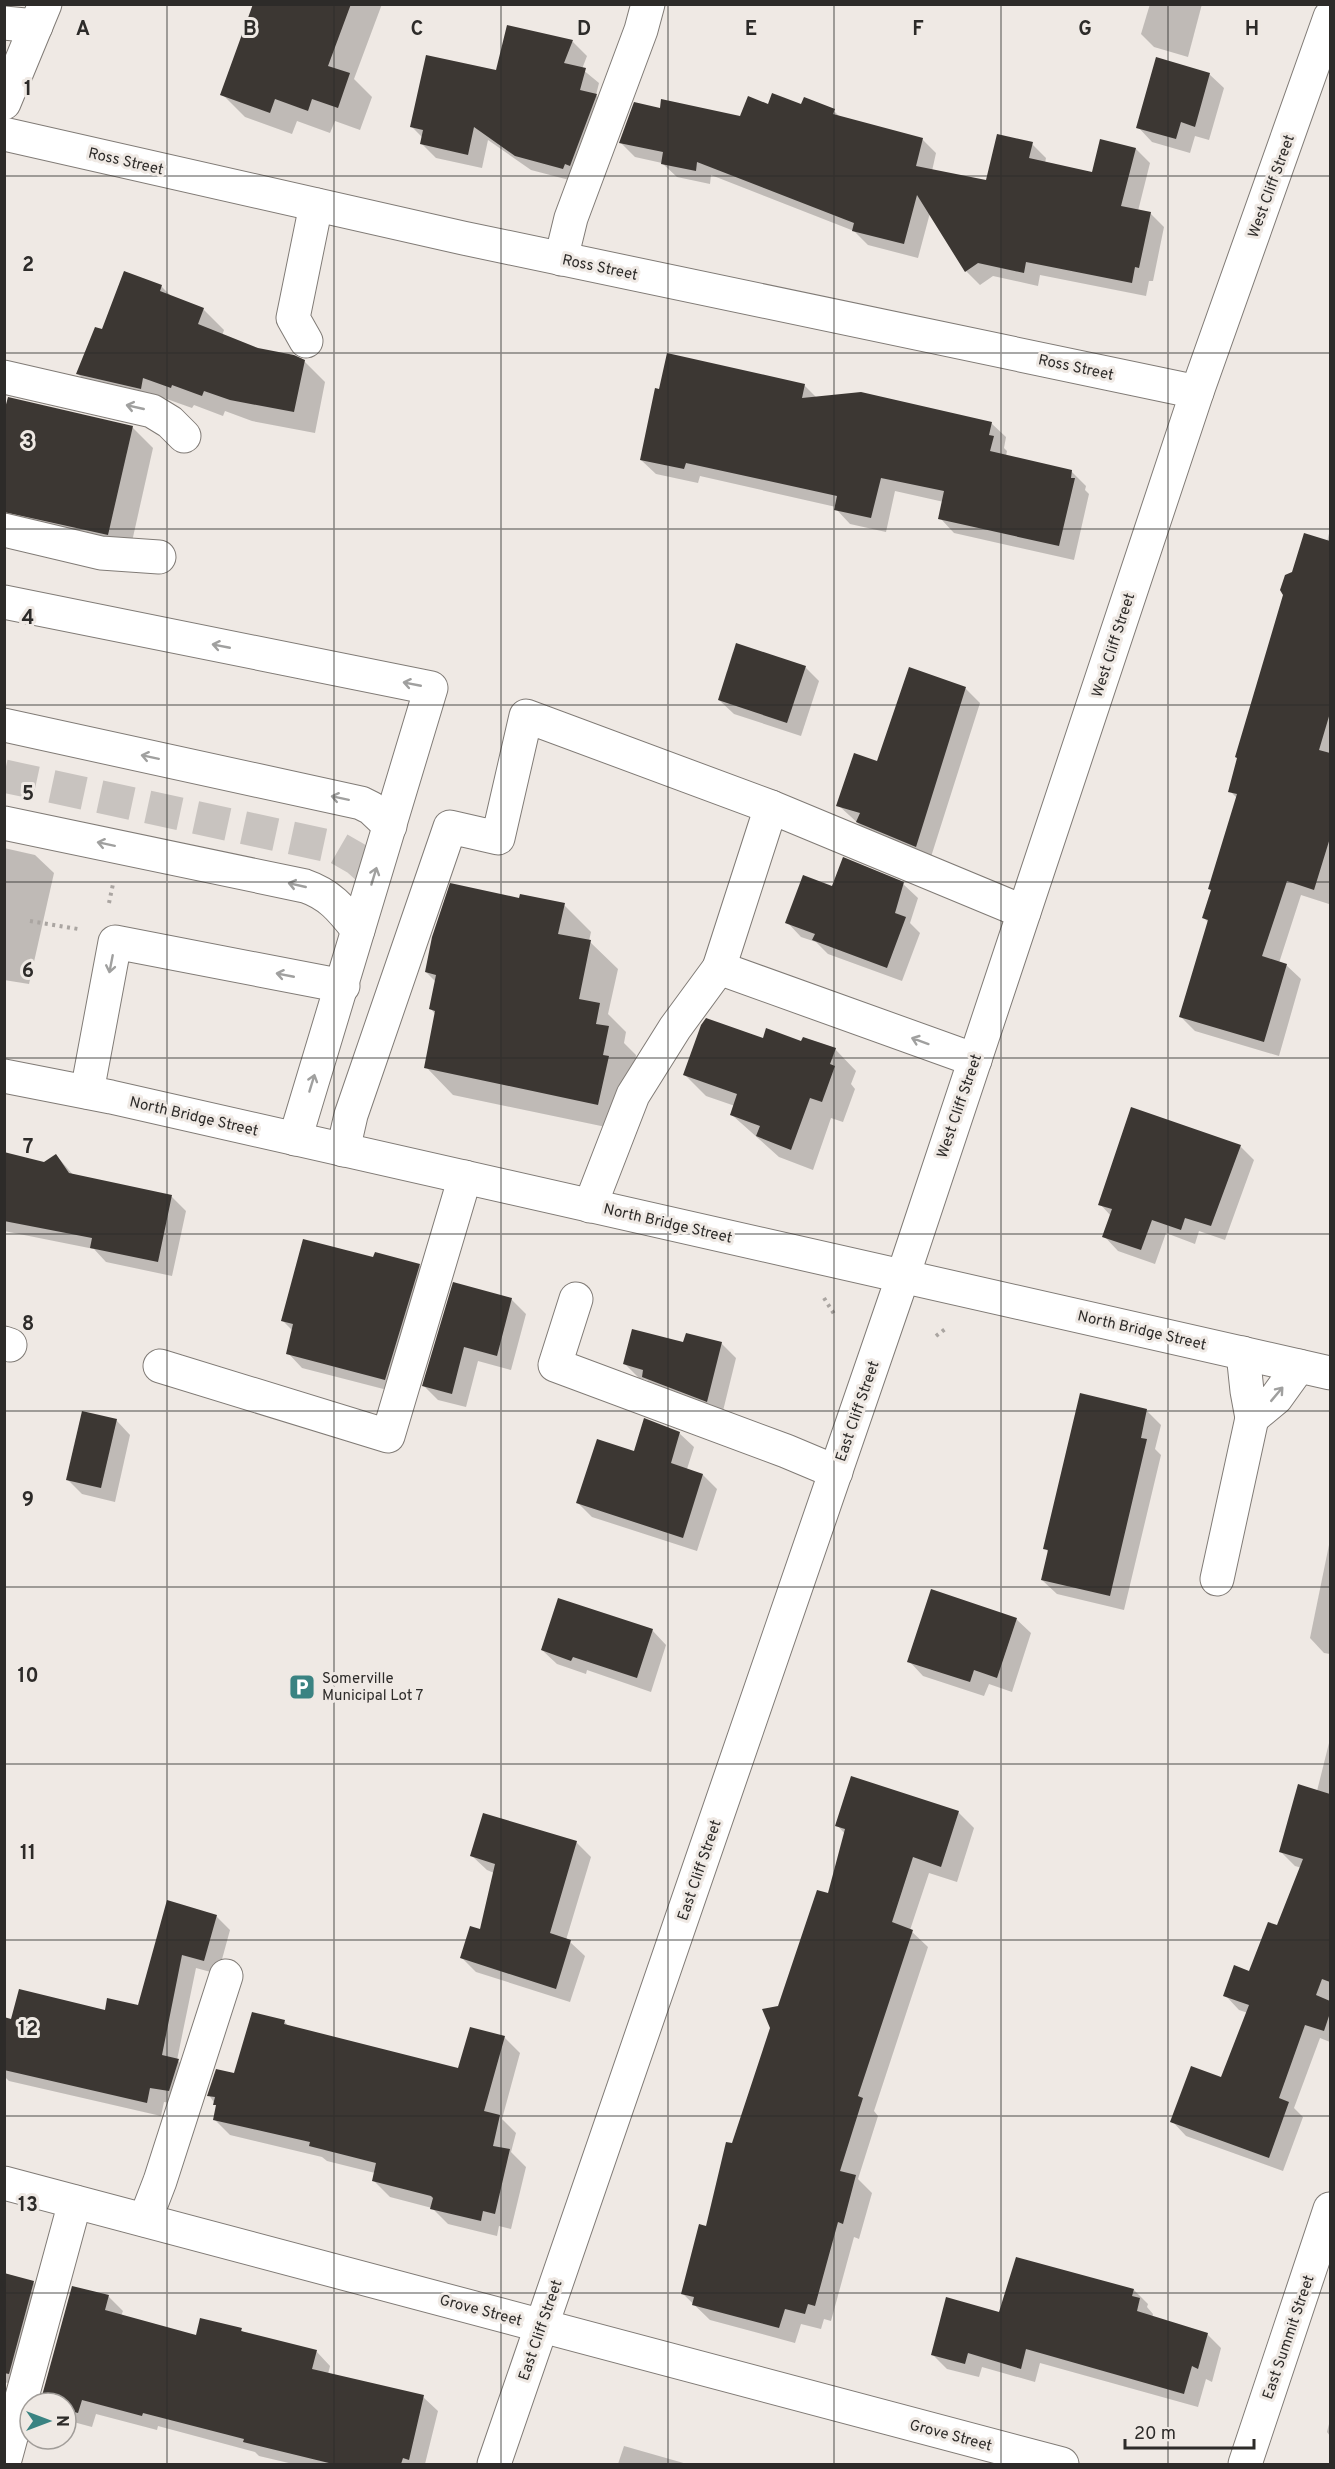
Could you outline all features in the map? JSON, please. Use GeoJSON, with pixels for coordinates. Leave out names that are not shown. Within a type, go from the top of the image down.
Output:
{"type":"FeatureCollection","features":[{"type":"Feature","properties":{"kind":"street"},"geometry":{"type":"LineString","coordinates":[[561,259],[571,218],[641,30],[648,4]]}},
{"type":"Feature","properties":{"kind":"street","name":"West Cliff Street"},"geometry":{"type":"LineString","coordinates":[[903,1276],[1197,392],[1330,17]]}},
{"type":"Feature","properties":{"kind":"street"},"geometry":{"type":"LineString","coordinates":[[4,103],[28,18]]}},
{"type":"Feature","properties":{"kind":"street","name":"Ross Street"},"geometry":{"type":"LineString","coordinates":[[4,134],[561,259],[1197,392]]}},
{"type":"Feature","properties":{"kind":"street"},"geometry":{"type":"LineString","coordinates":[[306,341],[293,318],[316,205]]}},
{"type":"Feature","properties":{"kind":"street"},"geometry":{"type":"LineString","coordinates":[[4,377],[152,411],[170,422],[184,436]]}},
{"type":"Feature","properties":{"kind":"street"},"geometry":{"type":"LineString","coordinates":[[4,530],[101,553],[159,557]]}},
{"type":"Feature","properties":{"kind":"street"},"geometry":{"type":"LineString","coordinates":[[4,602],[431,688],[295,1139]]}},
{"type":"Feature","properties":{"kind":"street"},"geometry":{"type":"LineString","coordinates":[[343,1149],[351,1115],[450,827],[498,838],[526,716],[771,807],[1024,912]]}},
{"type":"Feature","properties":{"kind":"street"},"geometry":{"type":"LineString","coordinates":[[4,725],[361,803],[371,808],[390,826]]}},
{"type":"Feature","properties":{"kind":"street"},"geometry":{"type":"LineString","coordinates":[[590,1206],[633,1095],[675,1028],[719,968],[771,807]]}},
{"type":"Feature","properties":{"kind":"street"},"geometry":{"type":"LineString","coordinates":[[4,823],[305,886],[322,892],[341,909],[358,930]]}},
{"type":"Feature","properties":{"kind":"street"},"geometry":{"type":"LineString","coordinates":[[87,1092],[115,942],[343,986]]}},
{"type":"Feature","properties":{"kind":"street"},"geometry":{"type":"LineString","coordinates":[[719,968],[975,1060]]}},
{"type":"Feature","properties":{"kind":"street","name":"North Bridge Street"},"geometry":{"type":"LineString","coordinates":[[4,1076],[87,1092],[343,1149],[1330,1373]]}},
{"type":"Feature","properties":{"kind":"street"},"geometry":{"type":"LineString","coordinates":[[160,1366],[388,1436],[465,1177]]}},
{"type":"Feature","properties":{"kind":"street","name":"East Cliff Street"},"geometry":{"type":"LineString","coordinates":[[494,2464],[903,1276]]}},
{"type":"Feature","properties":{"kind":"street"},"geometry":{"type":"LineString","coordinates":[[576,1299],[555,1365],[786,1451],[836,1472]]}},
{"type":"Feature","properties":{"kind":"street"},"geometry":{"type":"LineString","coordinates":[[1217,1580],[1252,1418],[1246,1391],[1243,1353]]}},
{"type":"Feature","properties":{"kind":"street"},"geometry":{"type":"LineString","coordinates":[[1252,1418],[1276,1398],[1299,1366]]}},
{"type":"Feature","properties":{"kind":"street"},"geometry":{"type":"LineString","coordinates":[[145,2220],[160,2181],[226,1976]]}},
{"type":"Feature","properties":{"kind":"street","name":"Grove Street"},"geometry":{"type":"LineString","coordinates":[[4,2183],[1062,2464]]}},
{"type":"Feature","properties":{"kind":"street"},"geometry":{"type":"LineString","coordinates":[[4,2463],[75,2202]]}},
{"type":"Feature","properties":{"kind":"street","name":"East Summit Street"},"geometry":{"type":"LineString","coordinates":[[1245,2464],[1330,2209]]}},
{"type":"Feature","properties":{"kind":"path"},"geometry":{"type":"LineString","coordinates":[[30,921],[82,930]]}},
{"type":"Feature","properties":{"kind":"path"},"geometry":{"type":"LineString","coordinates":[[824,1298],[836,1317]]}},
{"type":"Feature","properties":{"kind":"path"},"geometry":{"type":"LineString","coordinates":[[936,1336],[950,1325]]}},
{"type":"Feature","properties":{"kind":"building"},"geometry":{"type":"Polygon","coordinates":[[[253,4],[351,4],[328,66],[350,73],[338,108],[312,99],[308,111],[275,99],[270,113],[220,95],[253,4]]]}},
{"type":"Feature","properties":{"kind":"building"},"geometry":{"type":"Polygon","coordinates":[[[507,25],[573,40],[564,63],[586,68],[580,90],[597,94],[570,166],[565,164],[563,169],[515,156],[474,127],[468,155],[420,144],[423,130],[410,127],[426,55],[496,70],[507,25]]]}},
{"type":"Feature","properties":{"kind":"building"},"geometry":{"type":"Polygon","coordinates":[[[1156,57],[1210,73],[1195,127],[1181,122],[1176,139],[1136,128],[1156,57]]]}},
{"type":"Feature","properties":{"kind":"building"},"geometry":{"type":"Polygon","coordinates":[[[772,93],[801,104],[804,97],[835,109],[833,114],[923,138],[916,166],[986,180],[997,134],[1033,142],[1029,158],[1092,172],[1100,139],[1136,148],[1121,206],[1151,212],[1139,268],[1135,267],[1132,283],[1026,262],[1024,273],[978,263],[965,272],[917,195],[904,244],[852,231],[854,223],[697,162],[696,171],[661,164],[663,152],[619,143],[634,102],[660,108],[661,99],[740,116],[748,96],[768,104],[772,93]]]}},
{"type":"Feature","properties":{"kind":"building"},"geometry":{"type":"Polygon","coordinates":[[[124,271],[162,285],[160,291],[204,308],[198,324],[258,348],[294,355],[305,360],[294,412],[230,400],[204,391],[202,396],[143,378],[141,389],[76,374],[95,327],[102,329],[124,271]]]}},
{"type":"Feature","properties":{"kind":"building"},"geometry":{"type":"Polygon","coordinates":[[[667,353],[805,384],[802,398],[861,392],[992,422],[989,435],[994,436],[990,451],[1072,470],[1071,478],[1075,478],[1059,546],[938,519],[944,491],[881,478],[871,518],[834,510],[837,496],[686,463],[684,469],[640,460],[655,388],[659,389],[667,353]]]}},
{"type":"Feature","properties":{"kind":"building"},"geometry":{"type":"Polygon","coordinates":[[[8,397],[133,426],[108,535],[4,512],[4,412],[8,397]]]}},
{"type":"Feature","properties":{"kind":"building"},"geometry":{"type":"Polygon","coordinates":[[[1304,533],[1330,541],[1330,713],[1319,750],[1330,753],[1330,838],[1314,890],[1287,881],[1262,956],[1287,964],[1264,1042],[1179,1017],[1208,920],[1202,918],[1211,890],[1208,889],[1237,794],[1228,792],[1237,758],[1235,757],[1283,595],[1280,590],[1285,575],[1292,572],[1304,533]]]}},
{"type":"Feature","properties":{"kind":"building"},"geometry":{"type":"Polygon","coordinates":[[[736,643],[806,666],[787,723],[718,700],[736,643]]]}},
{"type":"Feature","properties":{"kind":"building"},"geometry":{"type":"Polygon","coordinates":[[[909,667],[966,687],[916,847],[856,822],[860,813],[836,806],[854,753],[877,761],[909,667]]]}},
{"type":"Feature","properties":{"kind":"building"},"geometry":{"type":"Polygon","coordinates":[[[843,857],[904,882],[895,913],[906,917],[887,968],[812,940],[815,934],[785,923],[803,875],[832,886],[843,857]]]}},
{"type":"Feature","properties":{"kind":"building"},"geometry":{"type":"Polygon","coordinates":[[[450,883],[519,898],[520,894],[565,903],[558,934],[591,940],[579,999],[600,1003],[596,1024],[609,1026],[603,1055],[609,1056],[598,1105],[424,1068],[435,1011],[429,1009],[436,975],[425,972],[432,937],[450,883]]]}},
{"type":"Feature","properties":{"kind":"building"},"geometry":{"type":"Polygon","coordinates":[[[706,1018],[763,1038],[766,1028],[801,1041],[803,1037],[836,1048],[830,1064],[835,1066],[822,1102],[810,1098],[791,1150],[756,1136],[760,1126],[730,1115],[737,1094],[683,1075],[701,1025],[706,1018]]]}},
{"type":"Feature","properties":{"kind":"building"},"geometry":{"type":"Polygon","coordinates":[[[1131,1107],[1241,1145],[1211,1226],[1185,1218],[1181,1230],[1152,1220],[1141,1250],[1102,1237],[1112,1209],[1098,1205],[1131,1107]]]}},
{"type":"Feature","properties":{"kind":"building"},"geometry":{"type":"Polygon","coordinates":[[[4,1152],[44,1162],[56,1154],[69,1173],[172,1195],[158,1262],[90,1248],[92,1238],[4,1221],[4,1152]]]}},
{"type":"Feature","properties":{"kind":"building"},"geometry":{"type":"Polygon","coordinates":[[[303,1239],[373,1257],[375,1252],[420,1264],[385,1380],[286,1354],[293,1324],[281,1321],[303,1239]]]}},
{"type":"Feature","properties":{"kind":"building"},"geometry":{"type":"Polygon","coordinates":[[[453,1282],[512,1298],[497,1356],[464,1347],[452,1394],[422,1386],[453,1282]]]}},
{"type":"Feature","properties":{"kind":"building"},"geometry":{"type":"Polygon","coordinates":[[[632,1329],[683,1342],[686,1333],[722,1342],[707,1402],[642,1377],[643,1370],[623,1364],[632,1329]]]}},
{"type":"Feature","properties":{"kind":"building"},"geometry":{"type":"Polygon","coordinates":[[[1080,1393],[1147,1409],[1141,1438],[1147,1439],[1110,1596],[1041,1580],[1048,1550],[1043,1549],[1080,1393]]]}},
{"type":"Feature","properties":{"kind":"building"},"geometry":{"type":"Polygon","coordinates":[[[82,1411],[117,1419],[101,1488],[66,1480],[82,1411]]]}},
{"type":"Feature","properties":{"kind":"building"},"geometry":{"type":"Polygon","coordinates":[[[644,1418],[680,1432],[671,1463],[703,1474],[683,1538],[576,1503],[597,1439],[634,1451],[644,1418]]]}},
{"type":"Feature","properties":{"kind":"building"},"geometry":{"type":"Polygon","coordinates":[[[931,1589],[1017,1618],[997,1678],[974,1670],[970,1682],[907,1662],[931,1589]]]}},
{"type":"Feature","properties":{"kind":"building"},"geometry":{"type":"Polygon","coordinates":[[[558,1598],[653,1629],[637,1678],[573,1657],[571,1661],[541,1650],[558,1598]]]}},
{"type":"Feature","properties":{"kind":"building"},"geometry":{"type":"Polygon","coordinates":[[[851,1776],[959,1811],[941,1867],[913,1857],[892,1922],[913,1930],[858,2096],[863,2098],[840,2171],[856,2175],[843,2224],[838,2222],[815,2306],[808,2304],[805,2314],[785,2309],[779,2328],[692,2305],[694,2297],[681,2294],[699,2224],[706,2226],[726,2142],[732,2143],[770,2028],[762,2009],[778,2006],[817,1890],[828,1893],[845,1829],[835,1826],[851,1776]]]}},
{"type":"Feature","properties":{"kind":"building"},"geometry":{"type":"Polygon","coordinates":[[[1298,1784],[1330,1794],[1330,1982],[1322,1979],[1316,1995],[1330,2001],[1330,2013],[1324,2031],[1305,2025],[1279,2098],[1289,2102],[1269,2158],[1170,2122],[1191,2066],[1221,2077],[1249,2005],[1223,1996],[1234,1965],[1249,1971],[1268,1922],[1277,1925],[1303,1859],[1279,1852],[1298,1784]]]}},
{"type":"Feature","properties":{"kind":"building"},"geometry":{"type":"Polygon","coordinates":[[[483,1813],[577,1841],[550,1933],[571,1940],[556,1989],[460,1958],[470,1926],[480,1929],[495,1864],[470,1856],[483,1813]]]}},
{"type":"Feature","properties":{"kind":"building"},"geometry":{"type":"Polygon","coordinates":[[[167,1900],[217,1915],[204,1961],[182,1955],[162,2055],[179,2059],[169,2091],[150,2088],[147,2103],[4,2070],[4,2017],[11,2019],[19,1989],[105,2010],[107,1998],[138,2005],[167,1900]]]}},
{"type":"Feature","properties":{"kind":"building"},"geometry":{"type":"Polygon","coordinates":[[[252,2012],[285,2020],[284,2024],[458,2068],[470,2027],[505,2036],[484,2111],[500,2115],[493,2146],[510,2149],[495,2214],[483,2211],[481,2221],[430,2209],[433,2198],[431,2196],[372,2181],[376,2163],[309,2146],[310,2142],[213,2120],[215,2097],[207,2096],[216,2069],[234,2073],[252,2012]]]}},
{"type":"Feature","properties":{"kind":"building"},"geometry":{"type":"Polygon","coordinates":[[[1016,2257],[1134,2289],[1132,2296],[1140,2298],[1137,2311],[1208,2333],[1198,2369],[1192,2366],[1184,2394],[1026,2349],[1021,2369],[968,2353],[965,2364],[931,2355],[946,2297],[999,2312],[1016,2257]]]}},
{"type":"Feature","properties":{"kind":"building"},"geometry":{"type":"Polygon","coordinates":[[[4,2273],[34,2281],[9,2374],[4,2373],[4,2273]]]}},
{"type":"Feature","properties":{"kind":"building"},"geometry":{"type":"Polygon","coordinates":[[[72,2286],[109,2295],[105,2310],[196,2335],[200,2318],[242,2328],[241,2331],[317,2350],[312,2369],[424,2395],[409,2460],[403,2458],[401,2464],[333,2464],[243,2442],[244,2439],[143,2413],[142,2416],[82,2400],[78,2413],[78,2391],[43,2391],[72,2286]]]}},
{"type":"Feature","properties":{"kind":"tunnel"},"geometry":{"type":"LineString","coordinates":[[4,776],[338,848],[357,859],[375,875]]}},
{"type":"Feature","properties":{"kind":"place","name":"Somerville Municipal Lot 7"},"geometry":{"type":"Point","coordinates":[302,1687]}}]}
